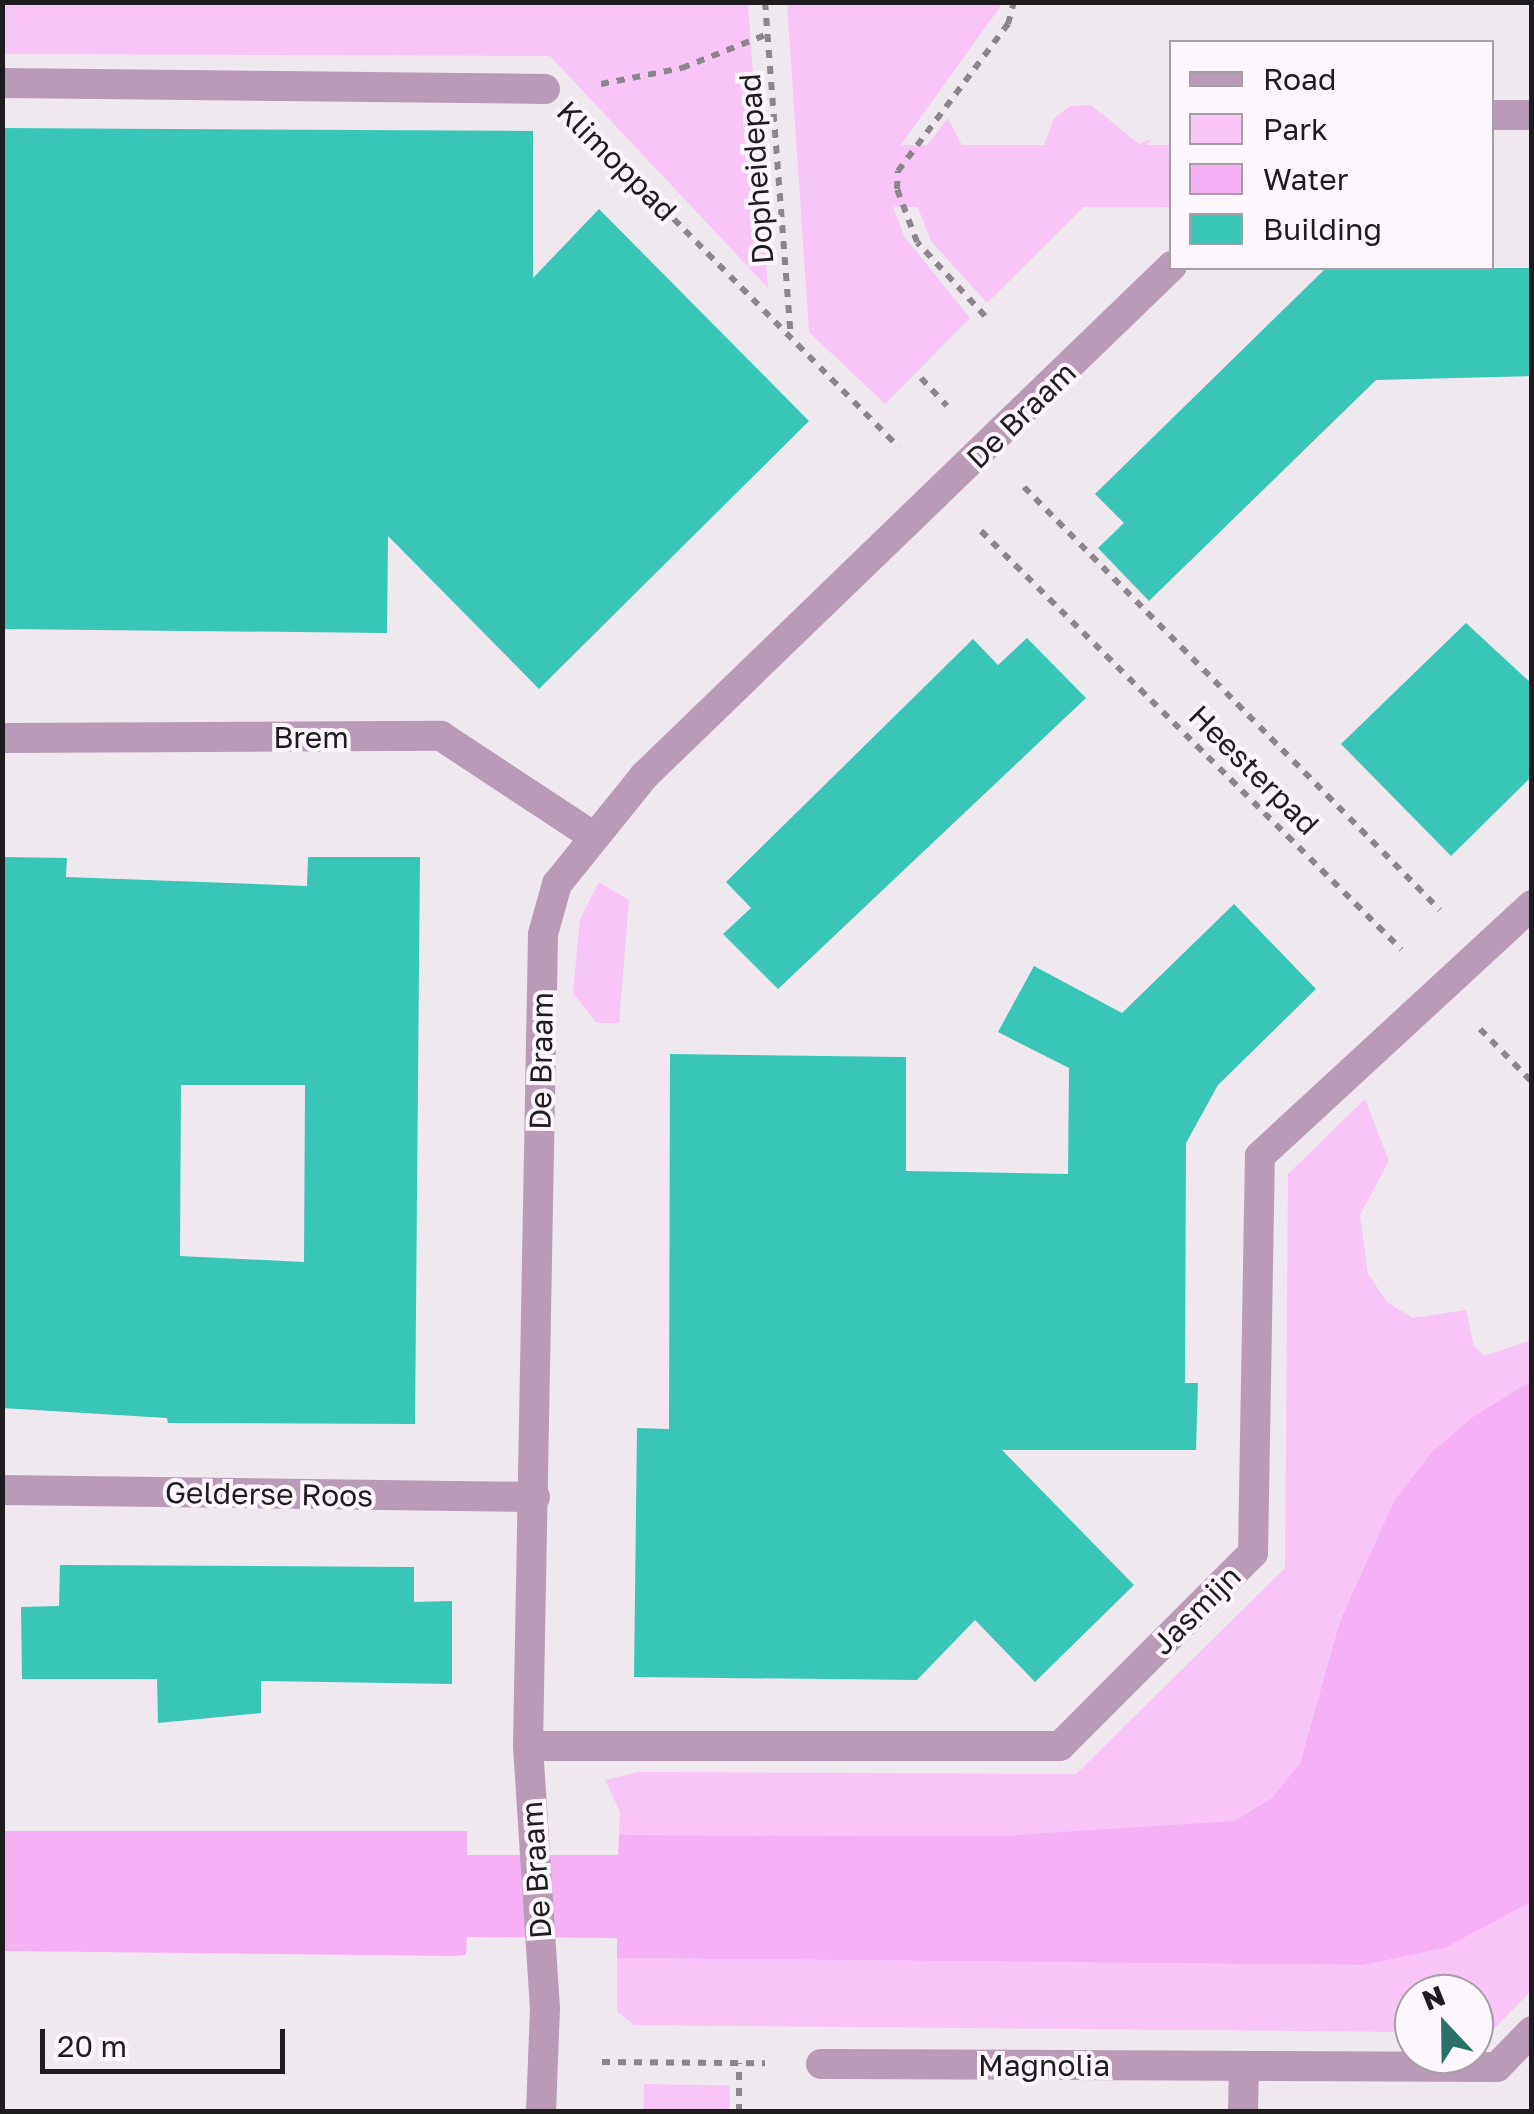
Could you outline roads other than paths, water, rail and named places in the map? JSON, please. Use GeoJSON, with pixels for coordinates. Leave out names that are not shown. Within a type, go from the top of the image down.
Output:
{"type":"FeatureCollection","features":[{"type":"Feature","properties":{"kind":"street","name":"Klimoppad"},"geometry":{"type":"LineString","coordinates":[[2,83],[545,89]]}},
{"type":"Feature","properties":{"kind":"street"},"geometry":{"type":"LineString","coordinates":[[1494,115],[1532,116]]}},
{"type":"Feature","properties":{"kind":"street","name":"De Braam"},"geometry":{"type":"LineString","coordinates":[[541,2112],[545,2010],[528,1746],[543,934],[557,884],[590,835],[644,776],[944,492],[1169,269]]}},
{"type":"Feature","properties":{"kind":"street","name":"Brem"},"geometry":{"type":"LineString","coordinates":[[2,738],[440,736],[590,835]]}},
{"type":"Feature","properties":{"kind":"street","name":"Jasmijn"},"geometry":{"type":"LineString","coordinates":[[528,1746],[1060,1746],[1253,1554],[1260,1156],[1532,906]]}},
{"type":"Feature","properties":{"kind":"street","name":"Gelderse Roos"},"geometry":{"type":"LineString","coordinates":[[2,1490],[535,1497]]}},
{"type":"Feature","properties":{"kind":"street","name":"Magnolia"},"geometry":{"type":"LineString","coordinates":[[821,2064],[1497,2066],[1532,2031]]}},
{"type":"Feature","properties":{"kind":"street"},"geometry":{"type":"LineString","coordinates":[[1243,2112],[1244,2066]]}},
{"type":"Feature","properties":{"kind":"water"},"geometry":{"type":"Polygon","coordinates":[[[1531,1381],[1531,1902],[1445,1948],[1364,1965],[617,1958],[617,1938],[467,1937],[466,1955],[453,1956],[3,1951],[3,1831],[467,1831],[467,1855],[618,1855],[619,1835],[1001,1836],[1234,1821],[1272,1798],[1300,1763],[1340,1620],[1394,1501],[1430,1454],[1474,1416],[1531,1381]]]}}]}
